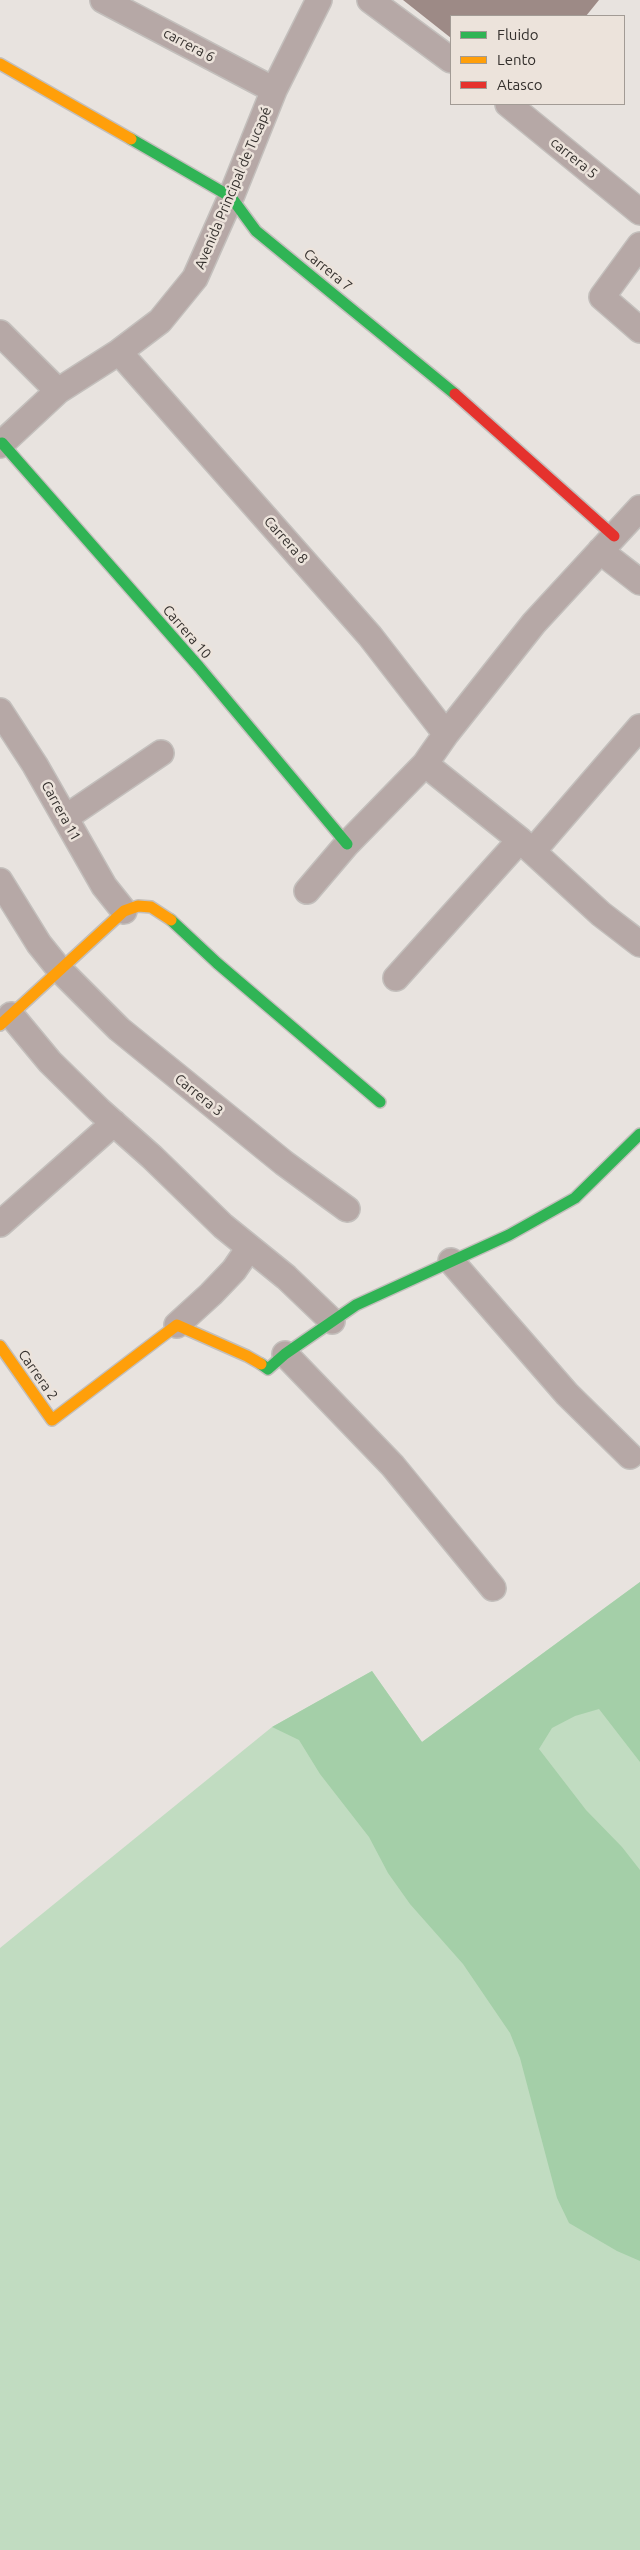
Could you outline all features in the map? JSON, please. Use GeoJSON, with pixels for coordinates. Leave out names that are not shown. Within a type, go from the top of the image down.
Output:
{"type":"FeatureCollection","features":[{"type":"Feature","properties":{"kind":"street","name":"carrera 6"},"geometry":{"type":"LineString","coordinates":[[103,0],[274,90]]}},
{"type":"Feature","properties":{"kind":"street","name":"Avenida Principal de Tucapé"},"geometry":{"type":"LineString","coordinates":[[1,444],[58,391],[119,352],[160,321],[195,278],[231,197],[274,90],[319,0]]}},
{"type":"Feature","properties":{"kind":"street"},"geometry":{"type":"LineString","coordinates":[[370,0],[450,59]]}},
{"type":"Feature","properties":{"kind":"street","name":"Carrera 7"},"geometry":{"type":"LineString","coordinates":[[0,64],[231,197],[256,231],[439,380],[607,544]]}},
{"type":"Feature","properties":{"kind":"street","name":"carrera 5"},"geometry":{"type":"LineString","coordinates":[[509,105],[640,212]]}},
{"type":"Feature","properties":{"kind":"street"},"geometry":{"type":"LineString","coordinates":[[640,245],[602,297],[640,330]]}},
{"type":"Feature","properties":{"kind":"street"},"geometry":{"type":"LineString","coordinates":[[0,333],[58,391]]}},
{"type":"Feature","properties":{"kind":"street","name":"Carrera 8"},"geometry":{"type":"LineString","coordinates":[[119,352],[370,636],[446,734]]}},
{"type":"Feature","properties":{"kind":"street","name":"Carrera 10"},"geometry":{"type":"LineString","coordinates":[[1,444],[205,675],[347,844]]}},
{"type":"Feature","properties":{"kind":"street"},"geometry":{"type":"LineString","coordinates":[[307,891],[347,844],[425,764],[446,734],[534,623],[640,508]]}},
{"type":"Feature","properties":{"kind":"street"},"geometry":{"type":"LineString","coordinates":[[607,544],[640,582]]}},
{"type":"Feature","properties":{"kind":"street","name":"Carrera 11"},"geometry":{"type":"LineString","coordinates":[[0,711],[35,765],[104,886],[124,911]]}},
{"type":"Feature","properties":{"kind":"street"},"geometry":{"type":"LineString","coordinates":[[396,978],[640,727]]}},
{"type":"Feature","properties":{"kind":"street"},"geometry":{"type":"LineString","coordinates":[[65,818],[161,753]]}},
{"type":"Feature","properties":{"kind":"street"},"geometry":{"type":"LineString","coordinates":[[425,764],[526,845],[601,914],[640,944]]}},
{"type":"Feature","properties":{"kind":"street","name":"Carrera 3"},"geometry":{"type":"LineString","coordinates":[[0,882],[39,944],[60,970],[119,1029],[284,1163],[347,1209]]}},
{"type":"Feature","properties":{"kind":"street"},"geometry":{"type":"LineString","coordinates":[[332,1321],[286,1277],[223,1226],[6,1020],[124,911],[138,906],[151,906],[178,925],[217,963],[380,1102]]}},
{"type":"Feature","properties":{"kind":"street"},"geometry":{"type":"LineString","coordinates":[[0,1224],[114,1123]]}},
{"type":"Feature","properties":{"kind":"street"},"geometry":{"type":"LineString","coordinates":[[250,1248],[234,1270],[177,1325],[247,1356],[268,1369],[285,1354],[356,1305],[509,1235],[575,1198],[640,1134]]}},
{"type":"Feature","properties":{"kind":"street"},"geometry":{"type":"LineString","coordinates":[[451,1261],[568,1394],[630,1456]]}},
{"type":"Feature","properties":{"kind":"street","name":"Carrera 2"},"geometry":{"type":"LineString","coordinates":[[4,1362],[52,1420],[177,1325]]}},
{"type":"Feature","properties":{"kind":"street"},"geometry":{"type":"LineString","coordinates":[[285,1354],[393,1466],[493,1588]]}},
{"type":"Feature","properties":{"kind":"green space"},"geometry":{"type":"Polygon","coordinates":[[[640,1582],[640,2550],[0,2550],[0,1948],[272,1727],[372,1671],[422,1742],[640,1582]]]}},
{"type":"Feature","properties":{"kind":"green space"},"geometry":{"type":"Polygon","coordinates":[[[640,1582],[640,1762],[599,1709],[575,1716],[552,1728],[539,1749],[586,1810],[622,1847],[640,1870],[640,2261],[617,2251],[569,2223],[557,2198],[520,2058],[510,2033],[463,1964],[410,1904],[388,1873],[369,1837],[320,1774],[299,1740],[272,1727],[372,1671],[422,1742],[640,1582]]]}},
{"type":"Feature","properties":{"kind":"building"},"geometry":{"type":"Polygon","coordinates":[[[403,0],[599,0],[587,15],[450,15],[450,37],[403,0]]]}},
{"type":"Feature","properties":{"kind":"traffic: fast"},"geometry":{"type":"LineString","coordinates":[[131,139],[231,197],[256,231],[455,394]]}},
{"type":"Feature","properties":{"kind":"traffic: fast"},"geometry":{"type":"LineString","coordinates":[[2,443],[199,667],[347,844]]}},
{"type":"Feature","properties":{"kind":"traffic: fast"},"geometry":{"type":"LineString","coordinates":[[171,920],[217,963],[380,1102]]}},
{"type":"Feature","properties":{"kind":"traffic: fast"},"geometry":{"type":"LineString","coordinates":[[261,1364],[268,1369],[285,1354],[356,1305],[509,1235],[575,1198],[640,1134]]}},
{"type":"Feature","properties":{"kind":"traffic: slow"},"geometry":{"type":"LineString","coordinates":[[0,64],[131,139]]}},
{"type":"Feature","properties":{"kind":"traffic: slow"},"geometry":{"type":"LineString","coordinates":[[0,1025],[124,911],[138,906],[151,907],[171,920]]}},
{"type":"Feature","properties":{"kind":"traffic: slow"},"geometry":{"type":"LineString","coordinates":[[0,1346],[52,1420],[177,1325],[261,1364]]}},
{"type":"Feature","properties":{"kind":"traffic: jam"},"geometry":{"type":"LineString","coordinates":[[455,394],[614,536]]}}]}
